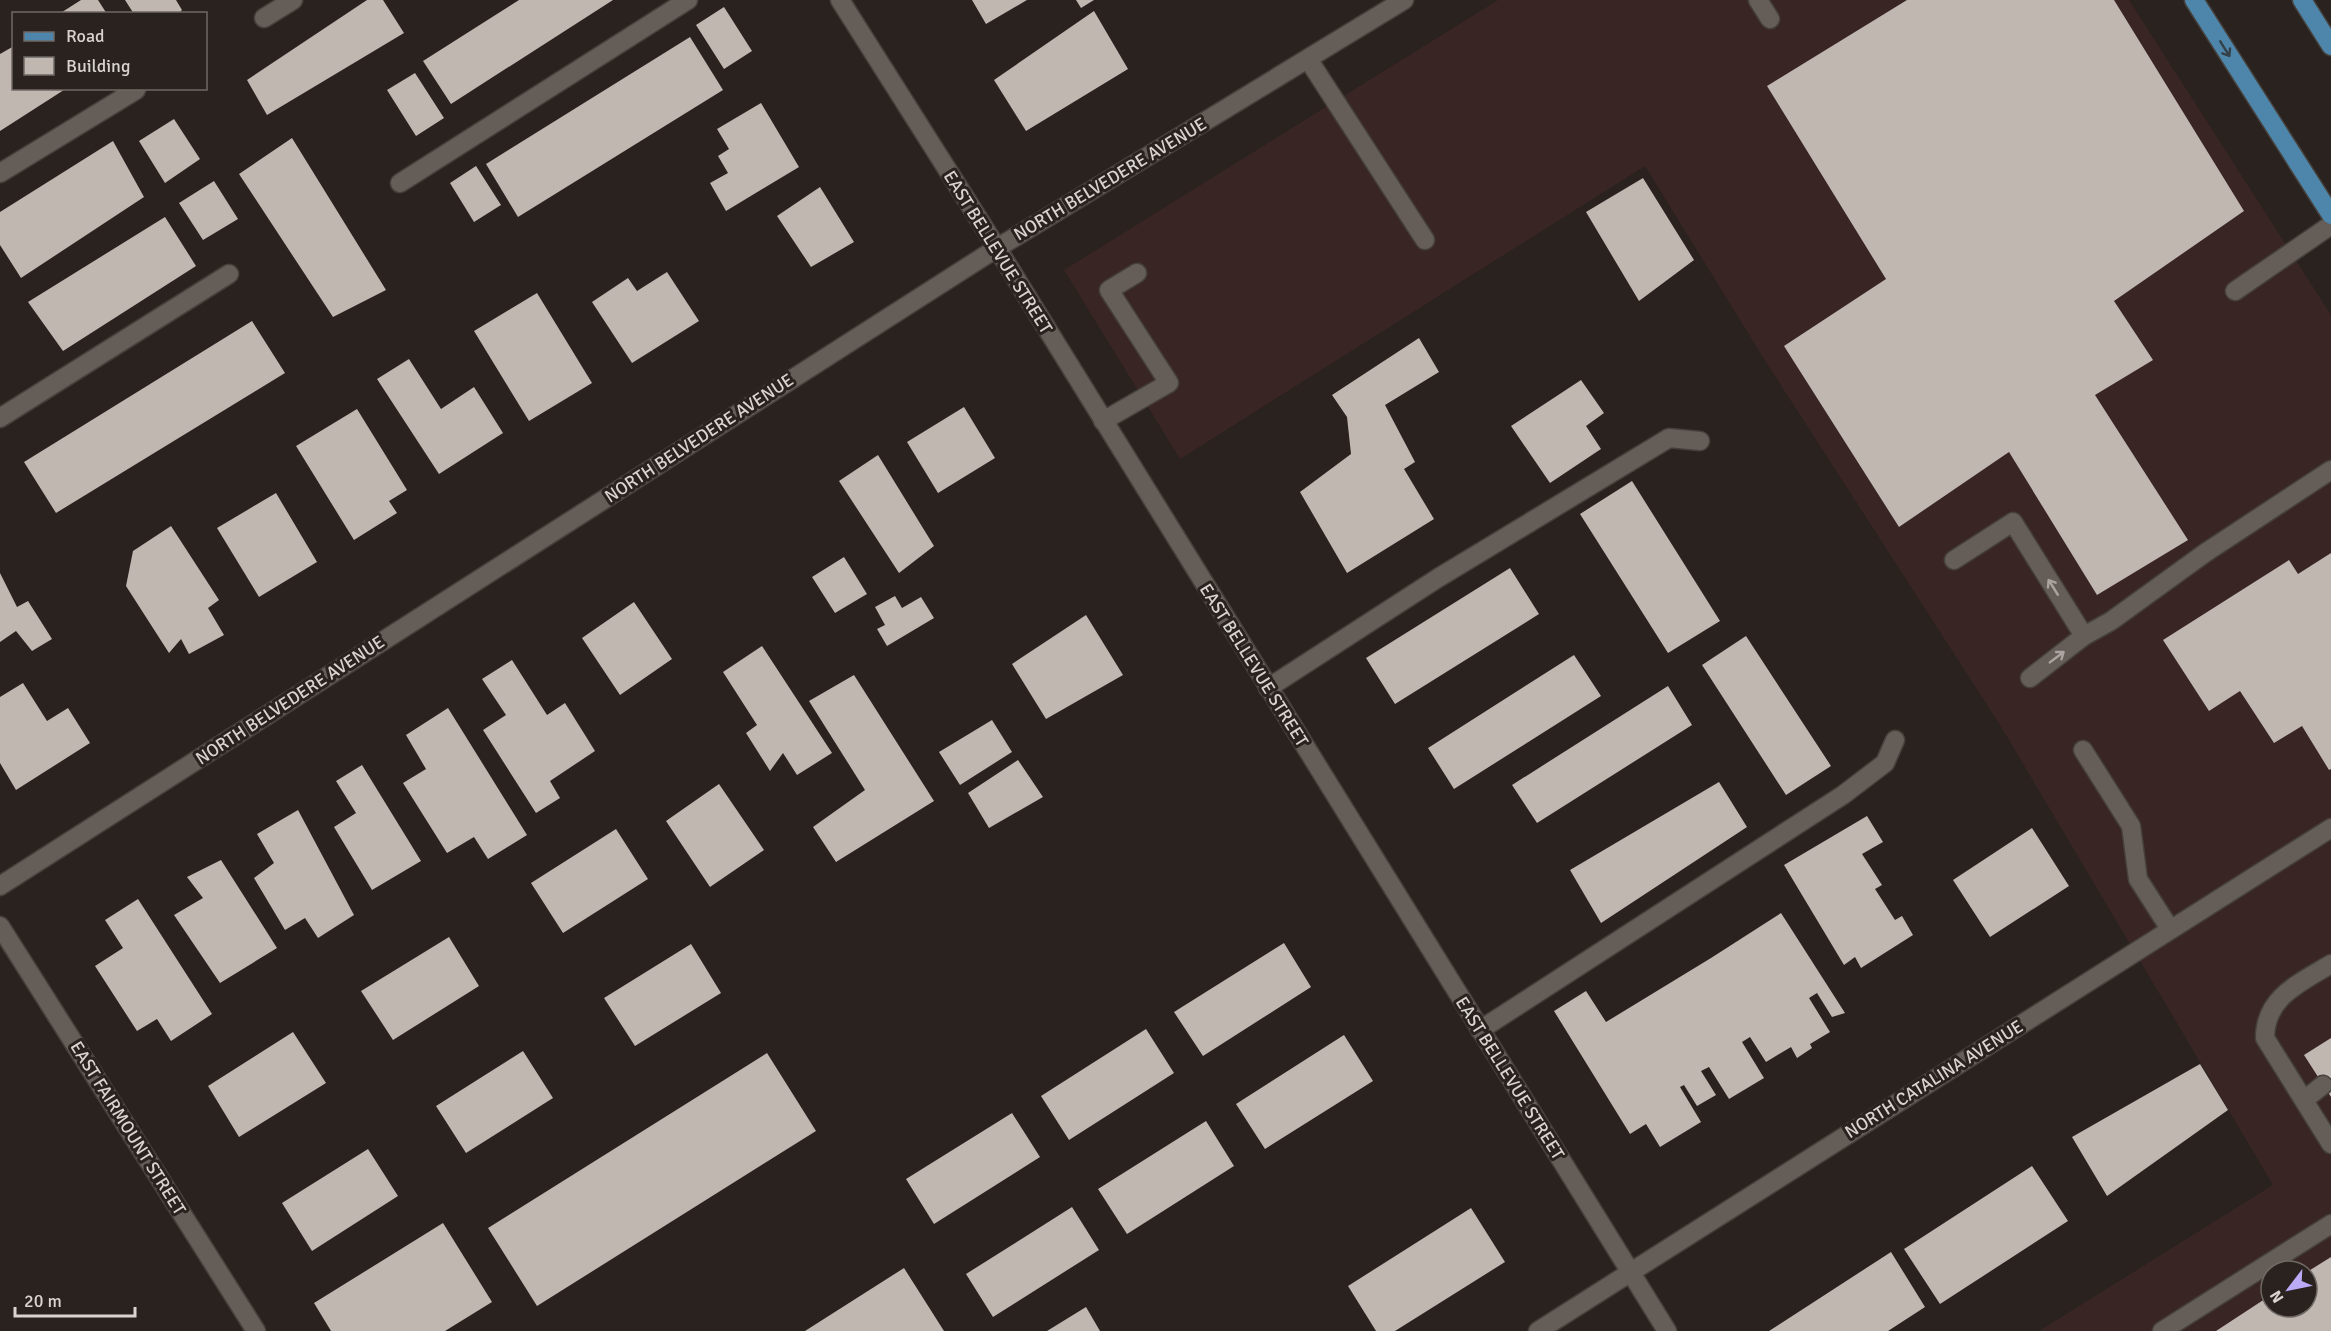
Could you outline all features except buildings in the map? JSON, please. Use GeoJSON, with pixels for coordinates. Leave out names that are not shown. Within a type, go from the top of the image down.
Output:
{"type":"FeatureCollection","features":[{"type":"Feature","properties":{"kind":"main road"},"geometry":{"type":"LineString","coordinates":[[2194,0],[2331,215]]}},
{"type":"Feature","properties":{"kind":"main road"},"geometry":{"type":"LineString","coordinates":[[2302,0],[2331,46]]}},
{"type":"Feature","properties":{"kind":"street"},"geometry":{"type":"LineString","coordinates":[[264,18],[293,0]]}},
{"type":"Feature","properties":{"kind":"street"},"geometry":{"type":"LineString","coordinates":[[400,183],[688,0]]}},
{"type":"Feature","properties":{"kind":"street","name":"EAST BELLEVUE STREET"},"geometry":{"type":"LineString","coordinates":[[840,0],[1667,1331]]}},
{"type":"Feature","properties":{"kind":"street","name":"NORTH BELVEDERE AVENUE"},"geometry":{"type":"LineString","coordinates":[[0,886],[996,248],[1404,0]]}},
{"type":"Feature","properties":{"kind":"street"},"geometry":{"type":"LineString","coordinates":[[1758,0],[1770,19]]}},
{"type":"Feature","properties":{"kind":"street"},"geometry":{"type":"LineString","coordinates":[[1308,59],[1425,240]]}},
{"type":"Feature","properties":{"kind":"street"},"geometry":{"type":"LineString","coordinates":[[0,173],[136,90]]}},
{"type":"Feature","properties":{"kind":"street"},"geometry":{"type":"LineString","coordinates":[[2235,291],[2331,225]]}},
{"type":"Feature","properties":{"kind":"street"},"geometry":{"type":"LineString","coordinates":[[1103,421],[1169,383],[1109,290],[1137,273]]}},
{"type":"Feature","properties":{"kind":"street"},"geometry":{"type":"LineString","coordinates":[[0,418],[229,274]]}},
{"type":"Feature","properties":{"kind":"street"},"geometry":{"type":"LineString","coordinates":[[1268,688],[1438,578],[1669,438],[1700,441]]}},
{"type":"Feature","properties":{"kind":"street"},"geometry":{"type":"LineString","coordinates":[[2030,678],[2084,636],[2111,621],[2205,553],[2331,470]]}},
{"type":"Feature","properties":{"kind":"street"},"geometry":{"type":"LineString","coordinates":[[1954,560],[2013,522],[2084,636]]}},
{"type":"Feature","properties":{"kind":"street"},"geometry":{"type":"LineString","coordinates":[[1480,1030],[1843,795],[1885,763],[1895,740]]}},
{"type":"Feature","properties":{"kind":"street"},"geometry":{"type":"LineString","coordinates":[[2083,750],[2131,826],[2138,879],[2170,929]]}},
{"type":"Feature","properties":{"kind":"street","name":"NORTH CATALINA AVENUE"},"geometry":{"type":"LineString","coordinates":[[1538,1331],[2331,828]]}},
{"type":"Feature","properties":{"kind":"street","name":"EAST FAIRMOUNT STREET"},"geometry":{"type":"LineString","coordinates":[[0,926],[256,1331]]}},
{"type":"Feature","properties":{"kind":"street"},"geometry":{"type":"LineString","coordinates":[[2331,964],[2283,993],[2265,1022],[2265,1038],[2331,1144]]}},
{"type":"Feature","properties":{"kind":"street"},"geometry":{"type":"LineString","coordinates":[[2304,1100],[2323,1085]]}},
{"type":"Feature","properties":{"kind":"street"},"geometry":{"type":"LineString","coordinates":[[2162,1331],[2331,1224]]}},
{"type":"Feature","properties":{"kind":"shaded area"},"geometry":{"type":"Polygon","coordinates":[[[1498,0],[2129,0],[2331,315],[2331,1331],[2039,1331],[2273,1185],[2000,725],[1764,359],[1645,166],[1180,459],[1064,270],[1498,0]]]}}]}
